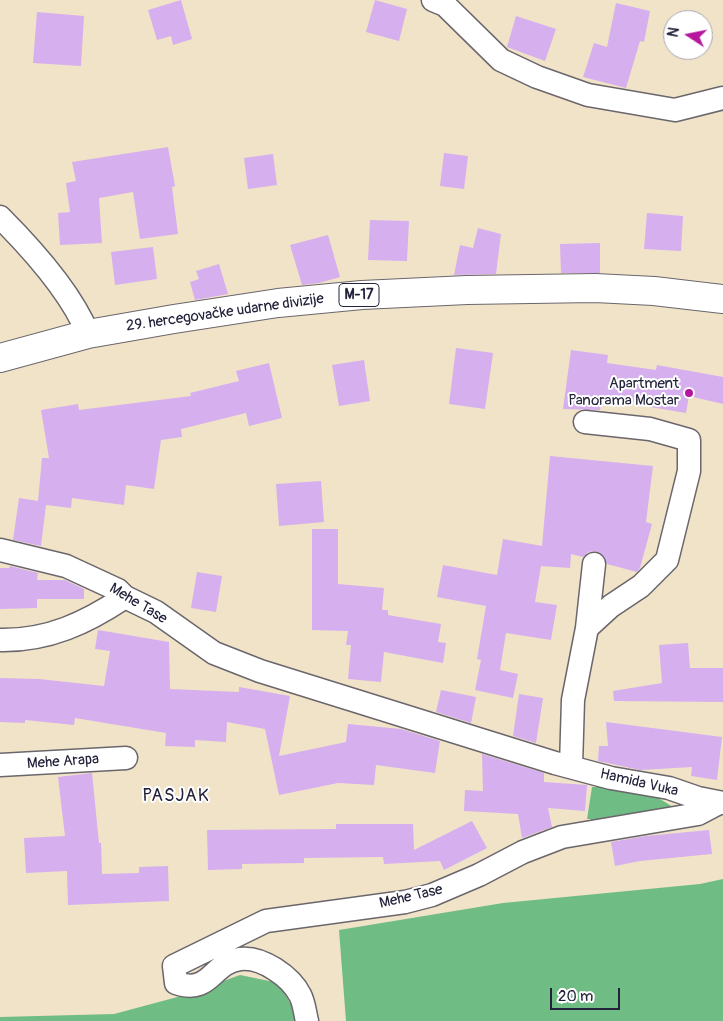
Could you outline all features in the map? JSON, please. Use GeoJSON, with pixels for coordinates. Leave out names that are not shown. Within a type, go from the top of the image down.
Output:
{"type":"FeatureCollection","features":[{"type":"Feature","properties":{"kind":"main road","name":"29. hercegovačke udarne divizije"},"geometry":{"type":"LineString","coordinates":[[0,358],[88,334],[278,303],[362,295],[467,290],[595,288],[654,291],[723,300]]}},
{"type":"Feature","properties":{"kind":"street"},"geometry":{"type":"LineString","coordinates":[[433,0],[445,5],[501,60],[537,77],[588,95],[675,110],[723,98]]}},
{"type":"Feature","properties":{"kind":"street"},"geometry":{"type":"LineString","coordinates":[[0,218],[25,242],[81,318],[88,334]]}},
{"type":"Feature","properties":{"kind":"street"},"geometry":{"type":"LineString","coordinates":[[585,422],[650,429],[689,440],[689,471],[667,560],[641,586],[611,606],[587,628]]}},
{"type":"Feature","properties":{"kind":"street","name":"Mehe Tase"},"geometry":{"type":"LineString","coordinates":[[0,550],[66,566],[118,590],[125,597],[156,612],[214,653],[260,671],[563,764]]}},
{"type":"Feature","properties":{"kind":"street"},"geometry":{"type":"LineString","coordinates":[[563,764],[587,628],[594,564]]}},
{"type":"Feature","properties":{"kind":"street"},"geometry":{"type":"LineString","coordinates":[[0,640],[44,637],[92,618],[125,597]]}},
{"type":"Feature","properties":{"kind":"street","name":"Mehe Arapa"},"geometry":{"type":"LineString","coordinates":[[0,765],[126,758]]}},
{"type":"Feature","properties":{"kind":"street","name":"Hamida Vuka"},"geometry":{"type":"LineString","coordinates":[[563,764],[611,778],[669,788],[698,798],[721,803]]}},
{"type":"Feature","properties":{"kind":"street","name":"Mehe Tase"},"geometry":{"type":"LineString","coordinates":[[307,1021],[301,996],[290,981],[257,960],[240,959],[227,964],[198,986],[188,987],[176,983],[174,966],[266,920],[404,902],[432,895],[479,875],[523,852],[562,837],[698,814],[721,803]]}},
{"type":"Feature","properties":{"kind":"green space"},"geometry":{"type":"Polygon","coordinates":[[[592,787],[626,789],[647,793],[677,810],[590,823],[591,819],[587,819],[592,787]]]}},
{"type":"Feature","properties":{"kind":"green space"},"geometry":{"type":"Polygon","coordinates":[[[723,879],[723,1021],[346,1021],[339,930],[503,903],[700,884],[723,879]]]}},
{"type":"Feature","properties":{"kind":"green space"},"geometry":{"type":"Polygon","coordinates":[[[240,975],[279,983],[295,1012],[294,1021],[0,1021],[0,1017],[114,1014],[185,995],[240,975]]]}},
{"type":"Feature","properties":{"kind":"building"},"geometry":{"type":"Polygon","coordinates":[[[181,0],[192,39],[173,45],[171,36],[157,40],[148,10],[181,0]]]}},
{"type":"Feature","properties":{"kind":"building"},"geometry":{"type":"Polygon","coordinates":[[[375,0],[407,9],[399,41],[366,32],[375,0]]]}},
{"type":"Feature","properties":{"kind":"building"},"geometry":{"type":"Polygon","coordinates":[[[616,3],[650,11],[644,42],[640,41],[626,88],[583,77],[594,43],[607,47],[616,3]]]}},
{"type":"Feature","properties":{"kind":"building"},"geometry":{"type":"Polygon","coordinates":[[[37,12],[84,16],[81,66],[33,63],[37,12]]]}},
{"type":"Feature","properties":{"kind":"building"},"geometry":{"type":"Polygon","coordinates":[[[516,16],[556,29],[545,61],[507,47],[516,16]]]}},
{"type":"Feature","properties":{"kind":"building"},"geometry":{"type":"Polygon","coordinates":[[[168,147],[175,186],[172,187],[178,234],[140,239],[133,192],[99,198],[102,243],[60,245],[58,213],[70,212],[66,183],[76,181],[72,162],[168,147]]]}},
{"type":"Feature","properties":{"kind":"building"},"geometry":{"type":"Polygon","coordinates":[[[444,153],[468,156],[464,189],[440,186],[444,153]]]}},
{"type":"Feature","properties":{"kind":"building"},"geometry":{"type":"Polygon","coordinates":[[[273,154],[277,185],[248,189],[244,158],[273,154]]]}},
{"type":"Feature","properties":{"kind":"building"},"geometry":{"type":"Polygon","coordinates":[[[647,213],[683,216],[681,251],[644,249],[647,213]]]}},
{"type":"Feature","properties":{"kind":"building"},"geometry":{"type":"Polygon","coordinates":[[[370,220],[409,221],[407,261],[368,260],[370,220]]]}},
{"type":"Feature","properties":{"kind":"building"},"geometry":{"type":"Polygon","coordinates":[[[478,228],[501,234],[496,274],[454,275],[460,245],[473,248],[478,228]]]}},
{"type":"Feature","properties":{"kind":"building"},"geometry":{"type":"Polygon","coordinates":[[[328,235],[340,277],[319,283],[302,285],[290,245],[328,235]]]}},
{"type":"Feature","properties":{"kind":"building"},"geometry":{"type":"Polygon","coordinates":[[[600,243],[600,273],[561,273],[560,244],[600,243]]]}},
{"type":"Feature","properties":{"kind":"building"},"geometry":{"type":"Polygon","coordinates":[[[153,247],[157,279],[115,285],[111,252],[153,247]]]}},
{"type":"Feature","properties":{"kind":"building"},"geometry":{"type":"Polygon","coordinates":[[[219,264],[228,294],[195,300],[190,282],[199,279],[196,271],[219,264]]]}},
{"type":"Feature","properties":{"kind":"building"},"geometry":{"type":"Polygon","coordinates":[[[456,348],[493,353],[485,409],[449,404],[456,348]]]}},
{"type":"Feature","properties":{"kind":"building"},"geometry":{"type":"Polygon","coordinates":[[[571,350],[608,355],[607,363],[656,370],[657,365],[723,377],[723,404],[689,396],[686,413],[650,407],[650,404],[602,397],[600,410],[563,409],[571,350]]]}},
{"type":"Feature","properties":{"kind":"building"},"geometry":{"type":"Polygon","coordinates":[[[364,360],[370,401],[339,406],[332,365],[364,360]]]}},
{"type":"Feature","properties":{"kind":"building"},"geometry":{"type":"Polygon","coordinates":[[[269,363],[282,418],[249,426],[246,413],[181,429],[182,437],[161,440],[154,489],[126,485],[124,505],[72,498],[71,508],[46,505],[41,546],[13,540],[19,498],[38,501],[42,458],[49,458],[41,410],[78,404],[79,410],[191,396],[190,393],[239,381],[236,371],[269,363]]]}},
{"type":"Feature","properties":{"kind":"building"},"geometry":{"type":"Polygon","coordinates":[[[550,456],[653,466],[646,522],[652,524],[640,568],[637,572],[607,564],[602,554],[595,551],[588,552],[583,557],[571,554],[570,568],[541,566],[535,602],[557,605],[551,640],[506,633],[500,670],[518,674],[513,698],[475,690],[481,660],[477,659],[486,606],[437,597],[443,565],[497,575],[503,539],[542,546],[550,456]]]}},
{"type":"Feature","properties":{"kind":"building"},"geometry":{"type":"Polygon","coordinates":[[[321,481],[324,522],[279,526],[276,484],[321,481]]]}},
{"type":"Feature","properties":{"kind":"building"},"geometry":{"type":"Polygon","coordinates":[[[312,529],[338,529],[338,584],[384,588],[382,610],[388,610],[388,615],[441,624],[438,642],[446,643],[443,663],[384,652],[381,682],[348,679],[351,645],[346,645],[348,631],[312,630],[312,529]]]}},
{"type":"Feature","properties":{"kind":"building"},"geometry":{"type":"Polygon","coordinates":[[[10,566],[38,573],[37,580],[65,580],[84,589],[84,599],[37,599],[37,608],[0,609],[0,568],[9,568],[10,566]]]}},
{"type":"Feature","properties":{"kind":"building"},"geometry":{"type":"Polygon","coordinates":[[[197,572],[222,576],[216,612],[191,608],[197,572]]]}},
{"type":"Feature","properties":{"kind":"building"},"geometry":{"type":"Polygon","coordinates":[[[98,630],[169,642],[170,689],[239,692],[239,687],[290,696],[279,756],[346,742],[348,724],[401,729],[440,741],[435,773],[376,765],[374,785],[338,783],[279,795],[265,729],[227,722],[226,742],[195,740],[195,747],[165,746],[166,733],[75,718],[74,725],[25,720],[25,723],[0,722],[0,678],[39,679],[104,686],[110,651],[95,649],[98,630]]]}},
{"type":"Feature","properties":{"kind":"building"},"geometry":{"type":"Polygon","coordinates":[[[688,643],[690,668],[723,668],[723,702],[614,701],[613,691],[662,683],[659,645],[688,643]]]}},
{"type":"Feature","properties":{"kind":"building"},"geometry":{"type":"Polygon","coordinates":[[[441,690],[476,697],[471,723],[436,712],[441,690]]]}},
{"type":"Feature","properties":{"kind":"building"},"geometry":{"type":"Polygon","coordinates":[[[519,694],[543,698],[536,743],[513,736],[519,694]]]}},
{"type":"Feature","properties":{"kind":"building"},"geometry":{"type":"Polygon","coordinates":[[[606,722],[722,737],[717,780],[691,776],[692,767],[640,770],[598,761],[599,746],[608,746],[606,722]]]}},
{"type":"Feature","properties":{"kind":"building"},"geometry":{"type":"Polygon","coordinates":[[[482,754],[544,773],[544,782],[587,785],[585,811],[548,808],[552,827],[522,838],[518,814],[464,811],[465,790],[483,791],[482,754]]]}},
{"type":"Feature","properties":{"kind":"building"},"geometry":{"type":"Polygon","coordinates":[[[92,773],[99,843],[101,843],[102,874],[139,873],[139,867],[168,866],[169,901],[68,905],[67,871],[26,873],[24,838],[65,836],[58,777],[92,773]]]}},
{"type":"Feature","properties":{"kind":"building"},"geometry":{"type":"Polygon","coordinates":[[[472,821],[487,848],[444,870],[440,861],[384,864],[383,857],[304,858],[304,863],[242,864],[242,869],[208,870],[207,830],[336,829],[336,824],[413,824],[414,850],[472,821]]]}},
{"type":"Feature","properties":{"kind":"building"},"geometry":{"type":"Polygon","coordinates":[[[709,830],[712,854],[640,861],[615,866],[611,842],[646,836],[709,830]]]}},
{"type":"Feature","properties":{"kind":"place","name":"Apartment Panorama Mostar"},"geometry":{"type":"Point","coordinates":[689,393]}},
{"type":"Feature","properties":{"kind":"district","name":"PASJAK"},"geometry":{"type":"Point","coordinates":[176,796]}}]}
